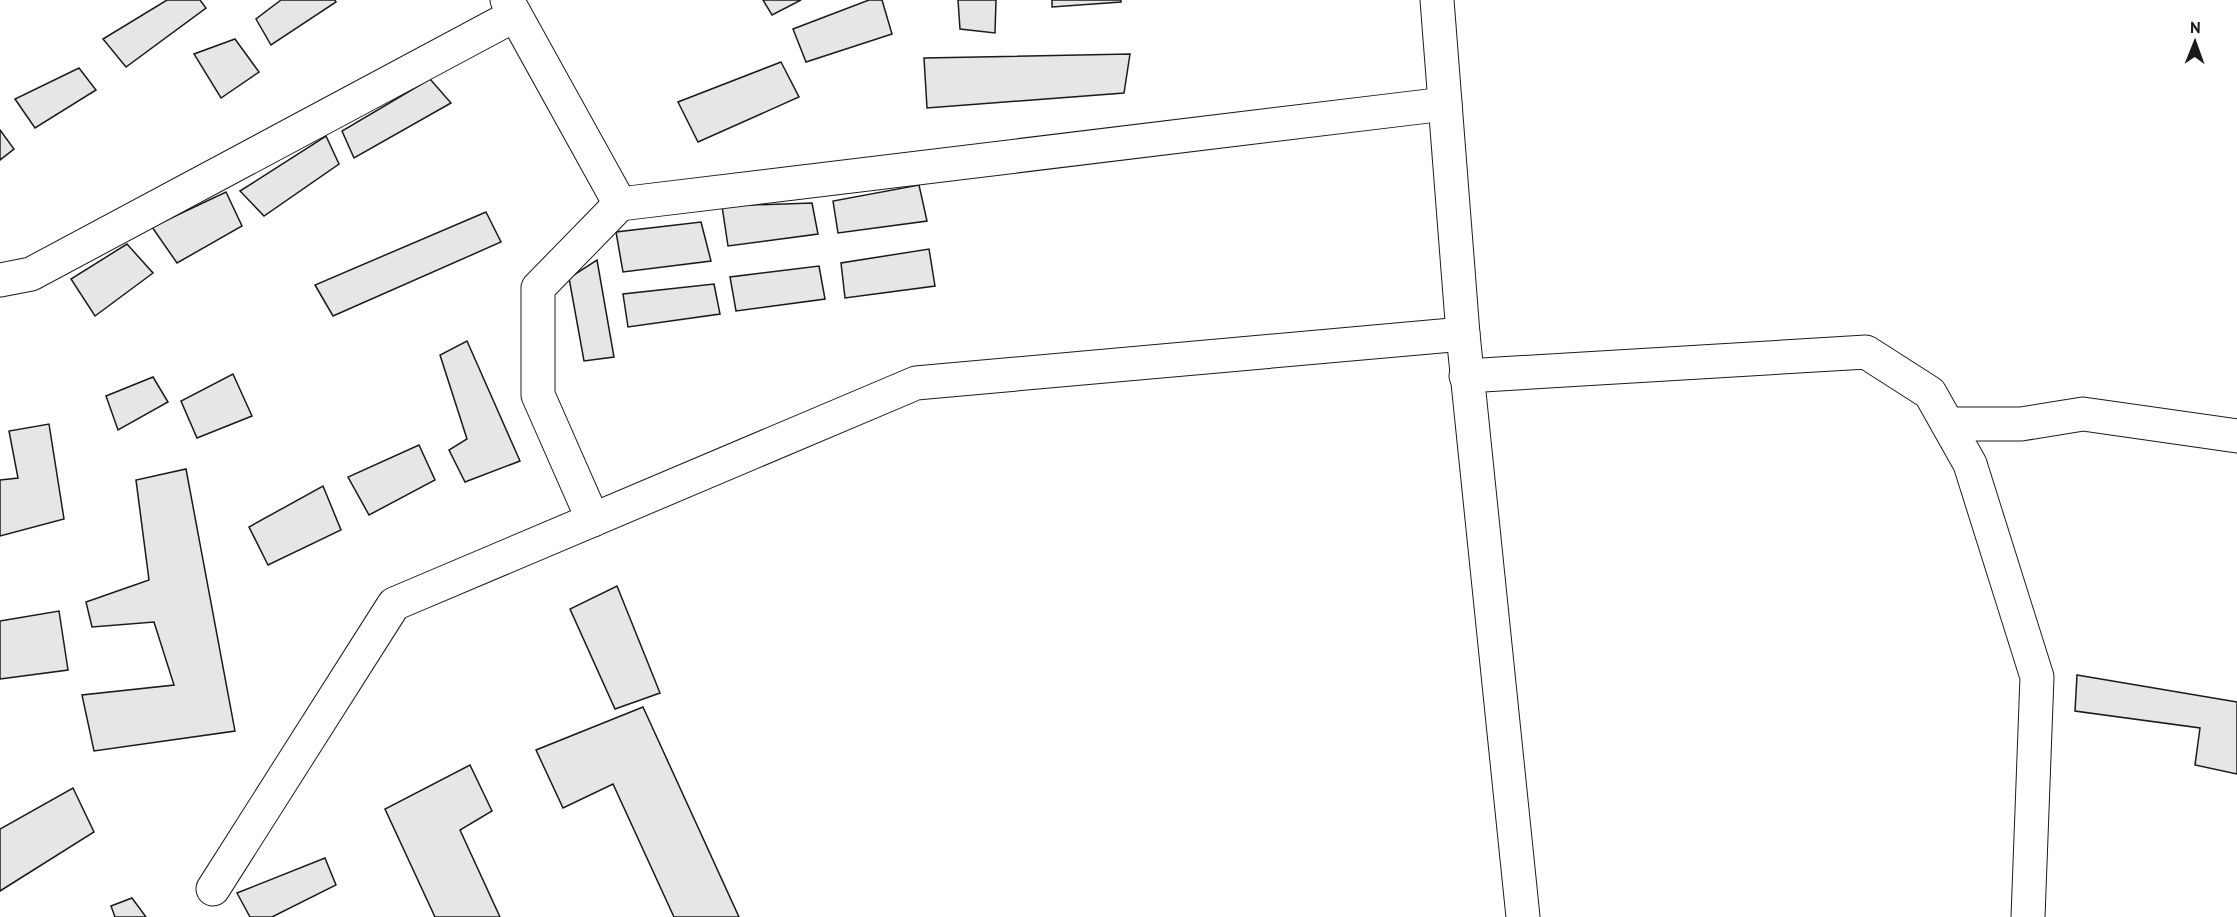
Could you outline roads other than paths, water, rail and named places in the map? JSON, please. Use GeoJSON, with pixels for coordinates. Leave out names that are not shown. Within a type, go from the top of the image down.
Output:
{"type":"FeatureCollection","features":[{"type":"Feature","properties":{"kind":"street"},"geometry":{"type":"LineString","coordinates":[[1437,0],[1462,334],[1524,917]]}},
{"type":"Feature","properties":{"kind":"street"},"geometry":{"type":"LineString","coordinates":[[0,280],[31,274],[511,7],[620,204]]}},
{"type":"Feature","properties":{"kind":"street"},"geometry":{"type":"LineString","coordinates":[[593,520],[538,395],[538,288],[620,204],[1445,104]]}},
{"type":"Feature","properties":{"kind":"street"},"geometry":{"type":"LineString","coordinates":[[213,889],[394,604],[916,382],[1462,334]]}},
{"type":"Feature","properties":{"kind":"street"},"geometry":{"type":"LineString","coordinates":[[1467,376],[1866,352],[1930,393],[1970,464],[2037,677],[2028,917]]}},
{"type":"Feature","properties":{"kind":"street"},"geometry":{"type":"LineString","coordinates":[[1948,424],[2021,423],[2083,414],[2237,436]]}}]}
